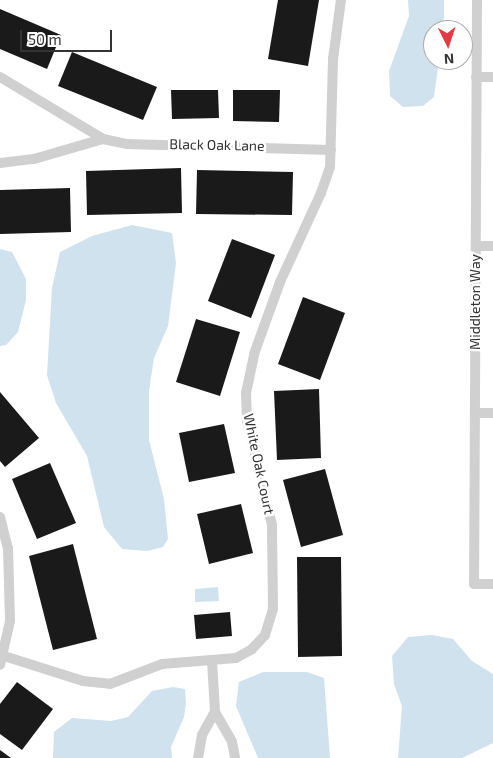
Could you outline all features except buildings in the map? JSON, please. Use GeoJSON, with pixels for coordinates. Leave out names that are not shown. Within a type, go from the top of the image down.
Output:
{"type":"FeatureCollection","features":[{"type":"Feature","properties":{"kind":"street","name":"White Oak Court"},"geometry":{"type":"LineString","coordinates":[[2,661],[101,684],[128,680],[162,664],[236,658],[252,649],[264,635],[272,618],[272,525],[248,421],[246,393],[254,354],[280,282],[322,193],[331,150],[333,59],[341,0]]}},
{"type":"Feature","properties":{"kind":"street","name":"Middleton Way"},"geometry":{"type":"LineString","coordinates":[[477,0],[474,584],[493,584]]}},
{"type":"Feature","properties":{"kind":"street","name":"Black Oak Lane"},"geometry":{"type":"LineString","coordinates":[[0,76],[103,139],[127,144],[331,150]]}},
{"type":"Feature","properties":{"kind":"street"},"geometry":{"type":"LineString","coordinates":[[476,77],[493,77]]}},
{"type":"Feature","properties":{"kind":"street","name":"Black Oak Lane"},"geometry":{"type":"LineString","coordinates":[[0,163],[34,159],[103,139]]}},
{"type":"Feature","properties":{"kind":"street"},"geometry":{"type":"LineString","coordinates":[[476,246],[493,246]]}},
{"type":"Feature","properties":{"kind":"street"},"geometry":{"type":"LineString","coordinates":[[475,413],[493,413]]}},
{"type":"Feature","properties":{"kind":"street"},"geometry":{"type":"LineString","coordinates":[[0,517],[5,529],[9,566],[10,621],[2,661]]}},
{"type":"Feature","properties":{"kind":"street"},"geometry":{"type":"LineString","coordinates":[[212,661],[215,712],[232,742],[235,758]]}},
{"type":"Feature","properties":{"kind":"street"},"geometry":{"type":"LineString","coordinates":[[198,758],[202,735],[215,712]]}},
{"type":"Feature","properties":{"kind":"water"},"geometry":{"type":"Polygon","coordinates":[[[408,0],[444,0],[444,20],[423,20],[423,70],[438,70],[434,97],[423,106],[403,107],[390,96],[389,71],[409,16],[408,0]]]}},
{"type":"Feature","properties":{"kind":"water"},"geometry":{"type":"Polygon","coordinates":[[[132,225],[172,233],[176,263],[168,326],[154,358],[149,391],[149,440],[164,499],[168,539],[163,547],[147,551],[122,549],[104,527],[87,456],[56,403],[47,375],[52,288],[60,252],[92,236],[132,225]]]}},
{"type":"Feature","properties":{"kind":"water"},"geometry":{"type":"Polygon","coordinates":[[[0,249],[12,252],[26,279],[26,300],[18,332],[6,345],[0,346],[0,249]]]}},
{"type":"Feature","properties":{"kind":"water"},"geometry":{"type":"Polygon","coordinates":[[[218,587],[219,601],[195,602],[195,589],[218,587]]]}},
{"type":"Feature","properties":{"kind":"water"},"geometry":{"type":"Polygon","coordinates":[[[432,635],[453,639],[472,661],[493,674],[493,743],[462,758],[398,758],[402,706],[394,684],[392,656],[408,637],[432,635]]]}},
{"type":"Feature","properties":{"kind":"water"},"geometry":{"type":"Polygon","coordinates":[[[263,672],[307,672],[324,678],[330,758],[258,758],[236,706],[239,682],[263,672]]]}},
{"type":"Feature","properties":{"kind":"water"},"geometry":{"type":"Polygon","coordinates":[[[173,687],[185,689],[186,704],[184,717],[171,747],[172,758],[53,758],[54,732],[72,718],[111,721],[128,717],[152,691],[173,687]]]}}]}
